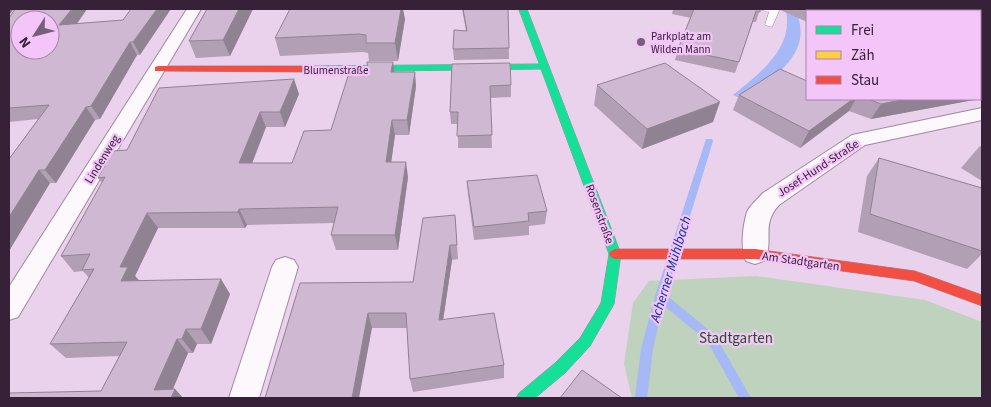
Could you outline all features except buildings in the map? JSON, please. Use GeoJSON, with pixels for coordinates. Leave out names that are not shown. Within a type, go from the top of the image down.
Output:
{"type":"FeatureCollection","features":[{"type":"Feature","properties":{"kind":"street","name":"Lindenweg"},"geometry":{"type":"LineString","coordinates":[[9,309],[194,9]]}},
{"type":"Feature","properties":{"kind":"street","name":"Rosenstraße"},"geometry":{"type":"LineString","coordinates":[[523,9],[615,254],[607,304],[585,342],[560,368],[524,398]]}},
{"type":"Feature","properties":{"kind":"street","name":"Blumenstraße"},"geometry":{"type":"LineString","coordinates":[[158,68],[424,70],[544,66]]}},
{"type":"Feature","properties":{"kind":"street","name":"Josef-Hund-Straße"},"geometry":{"type":"LineString","coordinates":[[755,254],[759,212],[771,199],[860,140],[982,114]]}},
{"type":"Feature","properties":{"kind":"street","name":"Am Stadtgarten"},"geometry":{"type":"LineString","coordinates":[[615,254],[755,254],[915,276],[982,301]]}},
{"type":"Feature","properties":{"kind":"street"},"geometry":{"type":"LineString","coordinates":[[244,398],[285,267]]}},
{"type":"Feature","properties":{"kind":"lane"},"geometry":{"type":"LineString","coordinates":[[763,9],[775,10],[769,25]]}},
{"type":"Feature","properties":{"kind":"green space","name":"Stadtgarten"},"geometry":{"type":"Polygon","coordinates":[[[756,276],[925,300],[982,322],[982,398],[632,398],[624,364],[633,303],[649,281],[756,276]]]}},
{"type":"Feature","properties":{"kind":"water"},"geometry":{"type":"Polygon","coordinates":[[[795,9],[800,25],[800,38],[796,51],[789,62],[768,82],[744,100],[733,95],[763,69],[780,48],[785,37],[786,11],[795,9]]]}},
{"type":"Feature","properties":{"kind":"waterway","name":"Acherner Mühlbach"},"geometry":{"type":"LineString","coordinates":[[660,296],[709,141]]}},
{"type":"Feature","properties":{"kind":"waterway","name":"Acherner Mühlbach"},"geometry":{"type":"LineString","coordinates":[[641,398],[647,349],[660,296]]}},
{"type":"Feature","properties":{"kind":"waterway"},"geometry":{"type":"LineString","coordinates":[[660,296],[711,338],[745,398]]}},
{"type":"Feature","properties":{"kind":"traffic: fast"},"geometry":{"type":"LineString","coordinates":[[523,9],[615,254],[607,304],[585,342],[560,368],[524,398]]}},
{"type":"Feature","properties":{"kind":"traffic: fast"},"geometry":{"type":"LineString","coordinates":[[308,69],[544,66]]}},
{"type":"Feature","properties":{"kind":"traffic: jam"},"geometry":{"type":"LineString","coordinates":[[158,69],[308,69]]}},
{"type":"Feature","properties":{"kind":"traffic: jam"},"geometry":{"type":"LineString","coordinates":[[615,254],[755,254],[915,276],[982,301]]}},
{"type":"Feature","properties":{"kind":"place","name":"Parkplatz am Wilden Mann"},"geometry":{"type":"Point","coordinates":[641,42]}}]}
